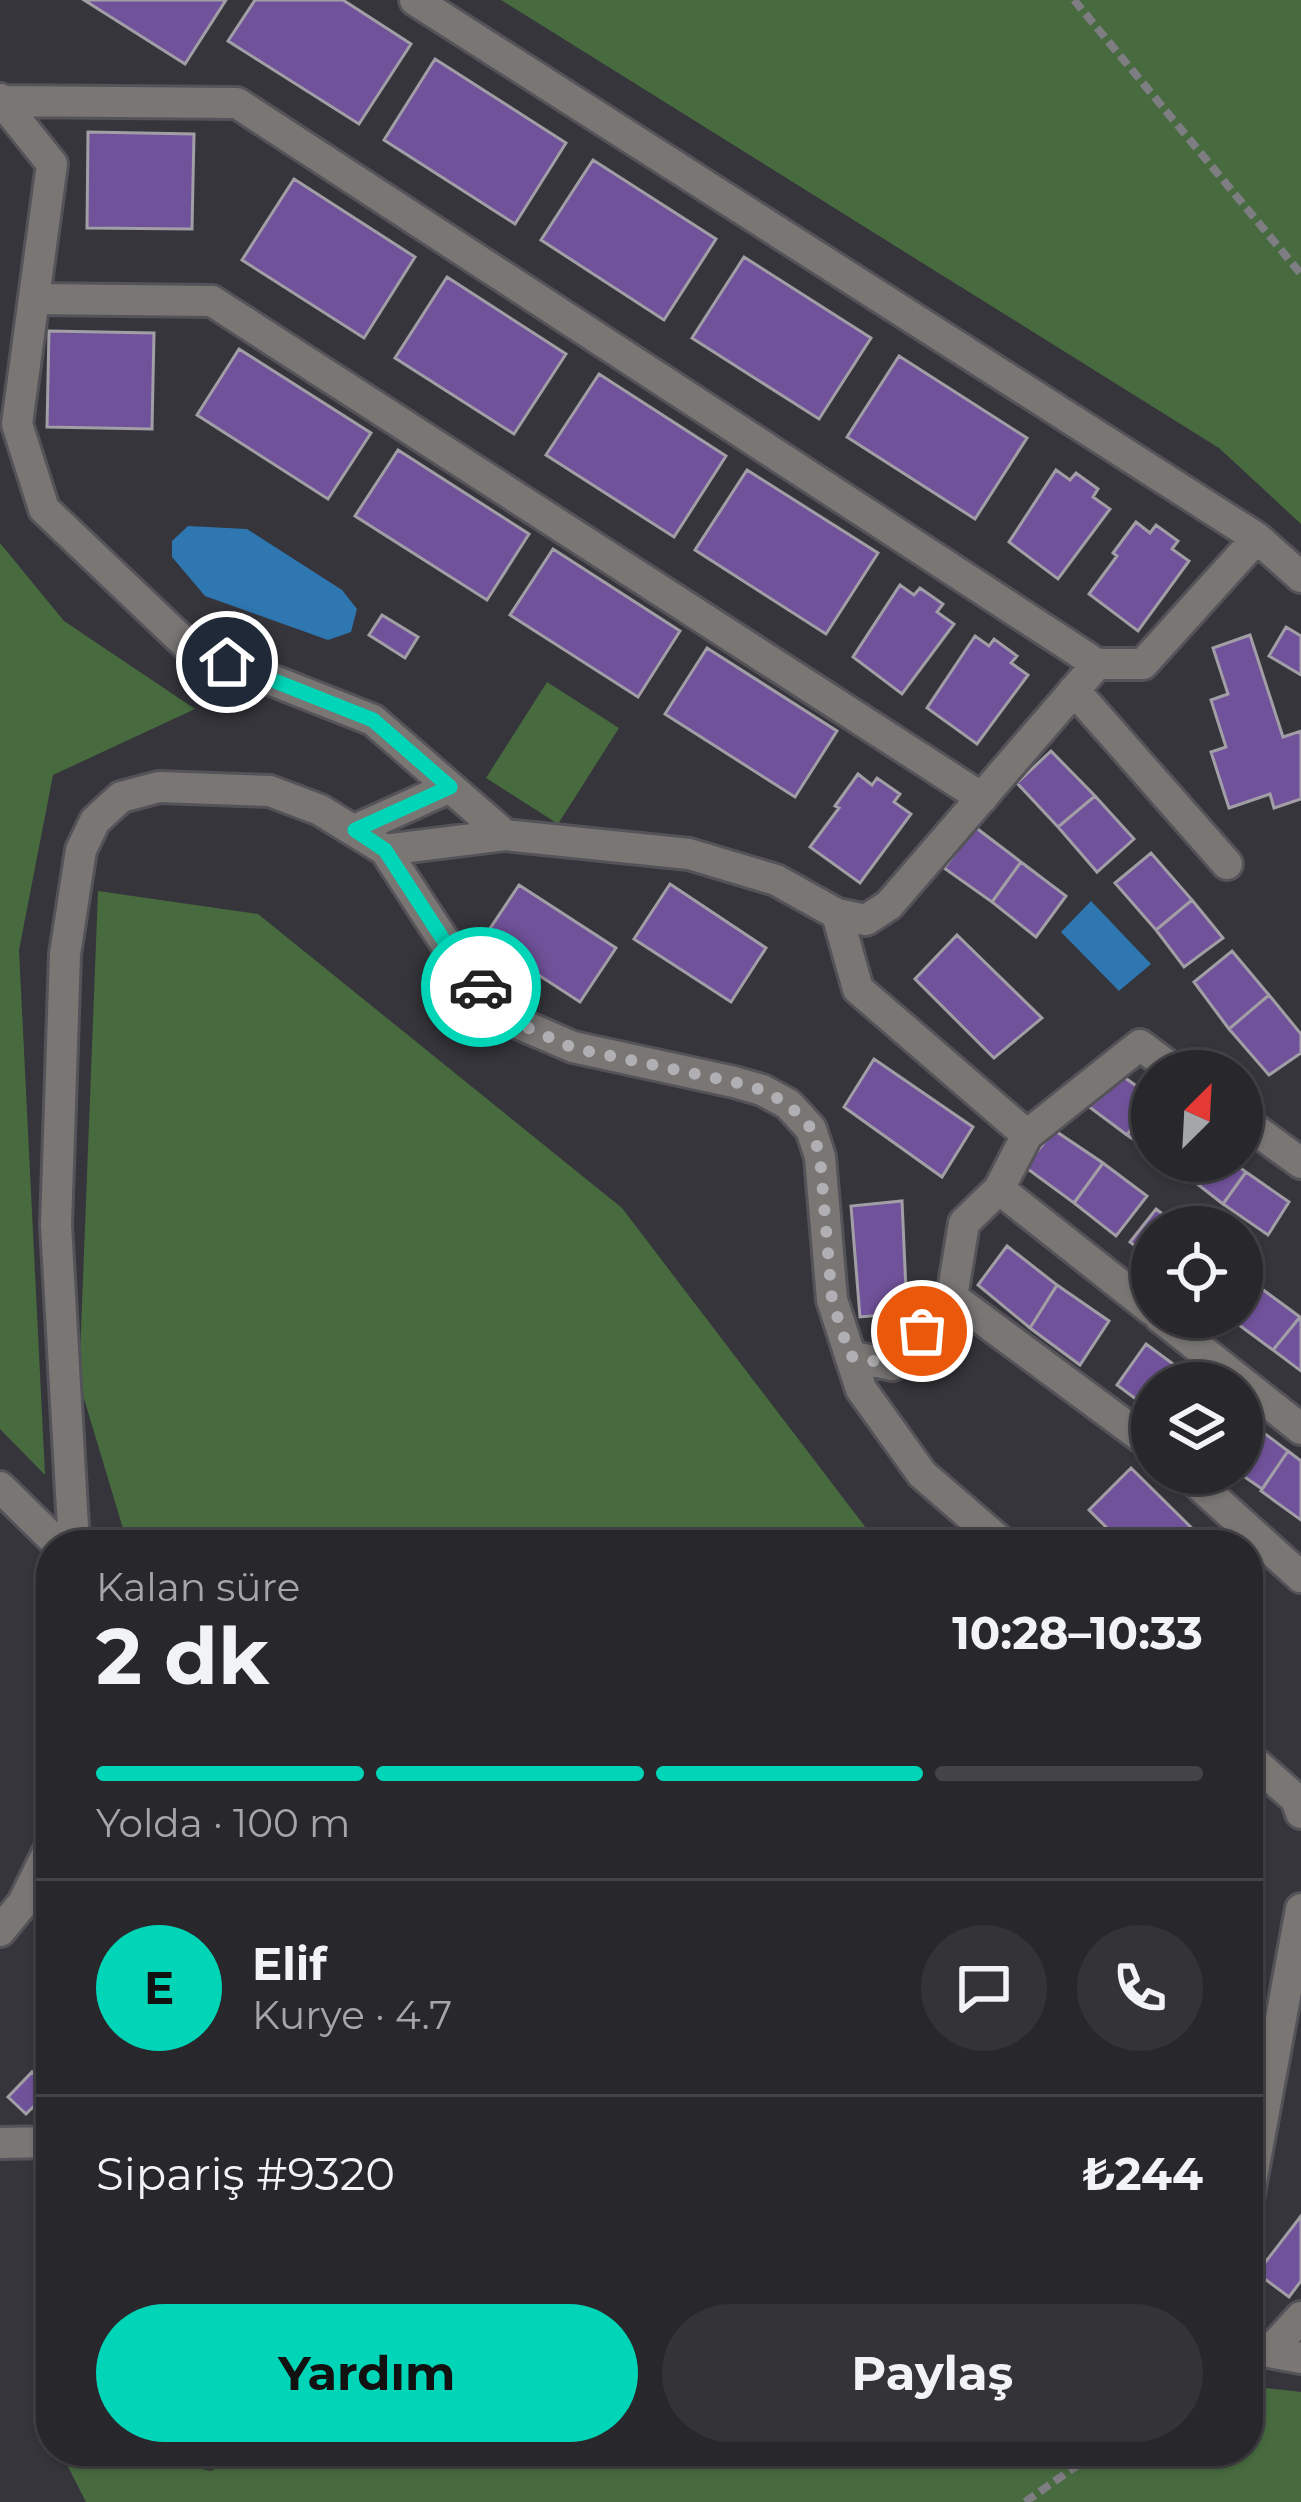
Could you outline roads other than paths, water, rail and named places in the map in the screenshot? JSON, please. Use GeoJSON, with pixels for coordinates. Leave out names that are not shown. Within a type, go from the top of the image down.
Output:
{"type":"FeatureCollection","features":[{"type":"Feature","properties":{"kind":"street"},"geometry":{"type":"LineString","coordinates":[[415,0],[1256,538],[1301,577]]}},
{"type":"Feature","properties":{"kind":"street"},"geometry":{"type":"LineString","coordinates":[[1,100],[237,103],[1097,664],[1143,664],[1256,538]]}},
{"type":"Feature","properties":{"kind":"street"},"geometry":{"type":"LineString","coordinates":[[1,100],[52,164],[16,424],[44,509],[190,648],[373,720],[505,835]]}},
{"type":"Feature","properties":{"kind":"street"},"geometry":{"type":"LineString","coordinates":[[34,299],[212,302],[982,798]]}},
{"type":"Feature","properties":{"kind":"street"},"geometry":{"type":"LineString","coordinates":[[385,850],[505,835],[688,854],[776,880],[837,914],[866,920],[889,905],[1097,664]]}},
{"type":"Feature","properties":{"kind":"street"},"geometry":{"type":"LineString","coordinates":[[1074,690],[1227,863]]}},
{"type":"Feature","properties":{"kind":"street"},"geometry":{"type":"LineString","coordinates":[[73,1530],[56,1225],[65,953],[81,850],[95,820],[121,797],[159,787],[270,791],[320,810],[385,850],[450,950],[506,1018],[573,1048],[762,1090],[788,1104],[812,1129],[820,1157],[832,1300],[861,1389],[922,1474],[987,1530]]}},
{"type":"Feature","properties":{"kind":"street"},"geometry":{"type":"LineString","coordinates":[[355,830],[450,787]]}},
{"type":"Feature","properties":{"kind":"street"},"geometry":{"type":"LineString","coordinates":[[837,914],[858,989],[1027,1135]]}},
{"type":"Feature","properties":{"kind":"street"},"geometry":{"type":"LineString","coordinates":[[850,1356],[892,1365],[952,1297],[964,1223],[999,1189],[1027,1135],[1131,1053]]}},
{"type":"Feature","properties":{"kind":"street"},"geometry":{"type":"LineString","coordinates":[[1263,1135],[1301,1162]]}},
{"type":"Feature","properties":{"kind":"street"},"geometry":{"type":"LineString","coordinates":[[999,1189],[1131,1293]]}},
{"type":"Feature","properties":{"kind":"street"},"geometry":{"type":"LineString","coordinates":[[952,1297],[1131,1429]]}},
{"type":"Feature","properties":{"kind":"street"},"geometry":{"type":"LineString","coordinates":[[1186,1338],[1301,1429]]}},
{"type":"Feature","properties":{"kind":"street"},"geometry":{"type":"LineString","coordinates":[[0,1486],[44,1530]]}},
{"type":"Feature","properties":{"kind":"street"},"geometry":{"type":"LineString","coordinates":[[1209,1494],[1250,1530]]}},
{"type":"Feature","properties":{"kind":"street"},"geometry":{"type":"LineString","coordinates":[[1263,1542],[1301,1576]]}},
{"type":"Feature","properties":{"kind":"street"},"geometry":{"type":"LineString","coordinates":[[1263,1771],[1299,1806]]}},
{"type":"Feature","properties":{"kind":"street"},"geometry":{"type":"LineString","coordinates":[[0,1930],[23,1903],[36,1877]]}},
{"type":"Feature","properties":{"kind":"street"},"geometry":{"type":"LineString","coordinates":[[1263,2117],[1301,1909]]}},
{"type":"Feature","properties":{"kind":"street"},"geometry":{"type":"LineString","coordinates":[[0,2144],[36,2143]]}},
{"type":"Feature","properties":{"kind":"street"},"geometry":{"type":"LineString","coordinates":[[1263,2342],[1301,2317]]}},
{"type":"Feature","properties":{"kind":"street"},"geometry":{"type":"LineString","coordinates":[[1263,2347],[1301,2358]]}},
{"type":"Feature","properties":{"kind":"water"},"geometry":{"type":"Polygon","coordinates":[[[188,526],[247,529],[342,590],[357,609],[351,632],[328,640],[205,596],[172,557],[172,541],[188,526]]]}},
{"type":"Feature","properties":{"kind":"water"},"geometry":{"type":"Polygon","coordinates":[[[1091,901],[1151,964],[1119,991],[1061,932],[1091,901]]]}}]}
